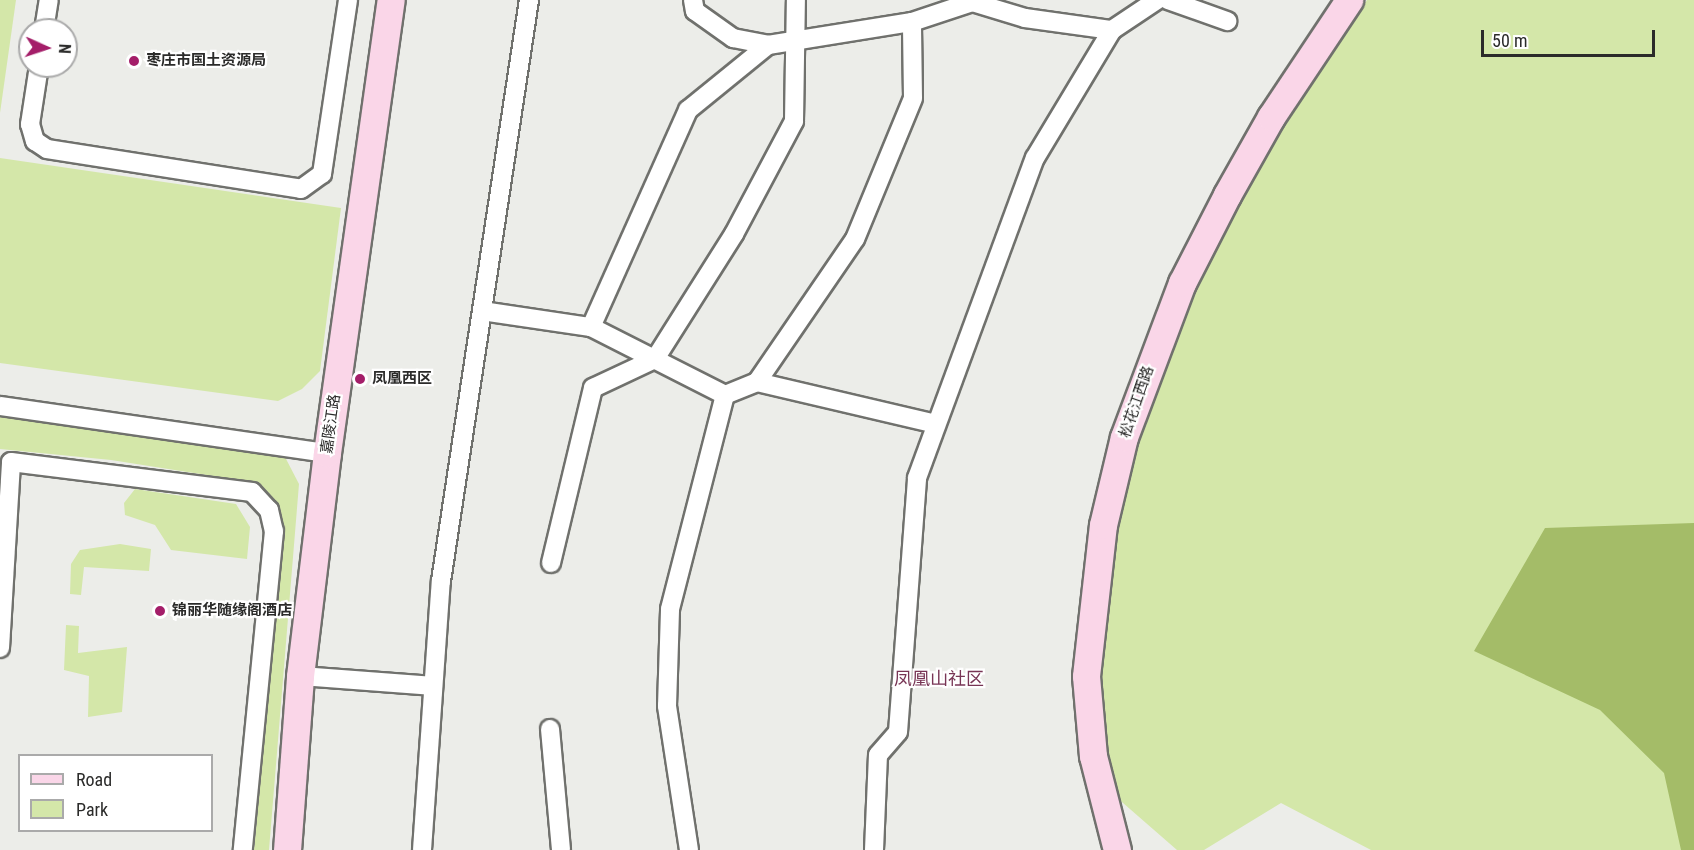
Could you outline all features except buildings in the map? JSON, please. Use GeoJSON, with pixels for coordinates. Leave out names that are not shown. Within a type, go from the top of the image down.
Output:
{"type":"FeatureCollection","features":[{"type":"Feature","properties":{"kind":"street"},"geometry":{"type":"LineString","coordinates":[[46,18],[49,0]]}},
{"type":"Feature","properties":{"kind":"street"},"geometry":{"type":"LineString","coordinates":[[37,78],[30,123],[35,141],[47,149],[301,189],[322,174],[348,0]]}},
{"type":"Feature","properties":{"kind":"street","name":"嘉陵江路"},"geometry":{"type":"LineString","coordinates":[[287,850],[300,676],[327,453],[391,0]]}},
{"type":"Feature","properties":{"kind":"street"},"geometry":{"type":"LineString","coordinates":[[422,850],[441,581],[529,0]]}},
{"type":"Feature","properties":{"kind":"street"},"geometry":{"type":"LineString","coordinates":[[693,0],[695,11],[733,38],[768,45],[912,22],[972,2],[1025,18],[1112,30]]}},
{"type":"Feature","properties":{"kind":"street"},"geometry":{"type":"LineString","coordinates":[[551,563],[592,388],[655,359],[734,234],[794,121],[796,0]]}},
{"type":"Feature","properties":{"kind":"street"},"geometry":{"type":"LineString","coordinates":[[874,850],[878,755],[897,732],[917,478],[1035,158],[1112,30],[1157,0]]}},
{"type":"Feature","properties":{"kind":"street"},"geometry":{"type":"LineString","coordinates":[[1168,0],[1227,21]]}},
{"type":"Feature","properties":{"kind":"street","name":"松花江西路"},"geometry":{"type":"LineString","coordinates":[[1117,850],[1093,756],[1086,676],[1102,525],[1124,437],[1182,283],[1227,195],[1271,117],[1349,0]]}},
{"type":"Feature","properties":{"kind":"street"},"geometry":{"type":"LineString","coordinates":[[757,382],[855,239],[913,98],[912,22]]}},
{"type":"Feature","properties":{"kind":"street"},"geometry":{"type":"LineString","coordinates":[[591,327],[688,110],[768,45]]}},
{"type":"Feature","properties":{"kind":"street"},"geometry":{"type":"LineString","coordinates":[[482,310],[591,327],[724,394],[757,382],[936,424]]}},
{"type":"Feature","properties":{"kind":"street"},"geometry":{"type":"LineString","coordinates":[[688,850],[667,706],[670,609],[724,394]]}},
{"type":"Feature","properties":{"kind":"street"},"geometry":{"type":"LineString","coordinates":[[0,406],[327,453]]}},
{"type":"Feature","properties":{"kind":"street"},"geometry":{"type":"LineString","coordinates":[[0,648],[11,462],[252,492],[269,510],[274,531],[243,850]]}},
{"type":"Feature","properties":{"kind":"street"},"geometry":{"type":"LineString","coordinates":[[300,676],[432,686]]}},
{"type":"Feature","properties":{"kind":"street"},"geometry":{"type":"LineString","coordinates":[[550,729],[561,850]]}},
{"type":"Feature","properties":{"kind":"green space"},"geometry":{"type":"Polygon","coordinates":[[[0,0],[16,0],[0,113],[0,0]]]}},
{"type":"Feature","properties":{"kind":"green space"},"geometry":{"type":"Polygon","coordinates":[[[1367,0],[1694,0],[1694,850],[1371,850],[1281,803],[1204,850],[1177,850],[1115,796],[1093,679],[1121,486],[1190,294],[1275,131],[1367,0]]]}},
{"type":"Feature","properties":{"kind":"green space"},"geometry":{"type":"Polygon","coordinates":[[[0,158],[341,208],[320,371],[302,389],[278,401],[0,363],[0,158]]]}},
{"type":"Feature","properties":{"kind":"green space"},"geometry":{"type":"Polygon","coordinates":[[[0,412],[268,446],[285,457],[299,484],[269,850],[254,850],[282,543],[278,506],[257,483],[111,460],[0,449],[0,412]]]}},
{"type":"Feature","properties":{"kind":"green space"},"geometry":{"type":"Polygon","coordinates":[[[135,489],[236,504],[250,527],[247,559],[171,550],[155,525],[125,515],[124,503],[135,489]]]}},
{"type":"Feature","properties":{"kind":"green space"},"geometry":{"type":"Polygon","coordinates":[[[1694,523],[1694,850],[1681,850],[1664,773],[1600,710],[1474,651],[1545,528],[1694,523]]]}},
{"type":"Feature","properties":{"kind":"green space"},"geometry":{"type":"Polygon","coordinates":[[[120,544],[151,549],[149,571],[84,567],[81,595],[70,594],[71,564],[80,550],[120,544]]]}},
{"type":"Feature","properties":{"kind":"green space"},"geometry":{"type":"Polygon","coordinates":[[[66,625],[79,626],[78,653],[127,647],[122,712],[88,717],[89,676],[64,670],[66,625]]]}},
{"type":"Feature","properties":{"kind":"place","name":"枣庄市国土资源局"},"geometry":{"type":"Point","coordinates":[134,61]}},
{"type":"Feature","properties":{"kind":"place","name":"凤凰西区"},"geometry":{"type":"Point","coordinates":[360,379]}},
{"type":"Feature","properties":{"kind":"place","name":"锦丽华随缘阁酒店"},"geometry":{"type":"Point","coordinates":[160,611]}},
{"type":"Feature","properties":{"kind":"district","name":"凤凰山社区"},"geometry":{"type":"Point","coordinates":[939,679]}}]}
